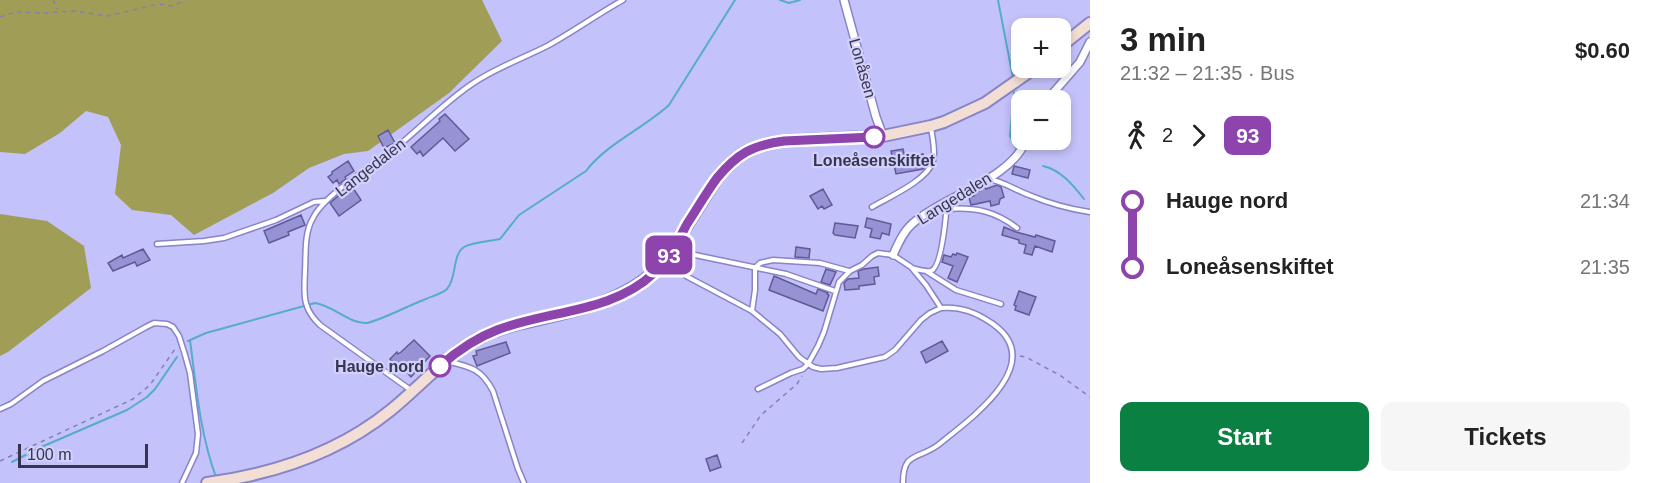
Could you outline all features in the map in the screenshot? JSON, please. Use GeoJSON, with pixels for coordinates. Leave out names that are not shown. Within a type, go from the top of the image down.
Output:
{"type":"FeatureCollection","features":[{"type":"Feature","properties":{"kind":"main road"},"geometry":{"type":"LineString","coordinates":[[1071,38],[1090,23]]}},
{"type":"Feature","properties":{"kind":"main road"},"geometry":{"type":"LineString","coordinates":[[209,483],[260,474],[319,455],[367,428],[393,409],[446,361],[481,337],[500,329],[599,303],[631,291],[654,274],[675,250],[717,178],[732,161],[746,151],[784,141],[883,136],[931,126],[985,103],[1021,78]]}},
{"type":"Feature","properties":{"kind":"street","name":"Lonåsen"},"geometry":{"type":"LineString","coordinates":[[843,0],[883,136]]}},
{"type":"Feature","properties":{"kind":"street"},"geometry":{"type":"LineString","coordinates":[[1056,90],[1080,62],[1090,42]]}},
{"type":"Feature","properties":{"kind":"street","name":"Langedalen"},"geometry":{"type":"LineString","coordinates":[[893,255],[910,225],[932,209],[947,206],[1015,159],[1021,150]]}},
{"type":"Feature","properties":{"kind":"lane","name":"Langedalen"},"geometry":{"type":"LineString","coordinates":[[412,391],[311,317],[306,308],[304,289],[309,227],[313,217],[325,201],[398,146],[472,83],[550,44],[623,0]]}},
{"type":"Feature","properties":{"kind":"lane"},"geometry":{"type":"LineString","coordinates":[[872,207],[921,177],[931,168],[934,156],[931,126]]}},
{"type":"Feature","properties":{"kind":"lane"},"geometry":{"type":"LineString","coordinates":[[986,179],[1000,182],[1028,195],[1059,205],[1090,212]]}},
{"type":"Feature","properties":{"kind":"lane"},"geometry":{"type":"LineString","coordinates":[[157,244],[224,238],[276,220],[314,202],[325,201]]}},
{"type":"Feature","properties":{"kind":"lane"},"geometry":{"type":"LineString","coordinates":[[926,271],[936,267],[947,206],[992,213],[1017,228]]}},
{"type":"Feature","properties":{"kind":"lane"},"geometry":{"type":"LineString","coordinates":[[675,250],[798,277],[835,291]]}},
{"type":"Feature","properties":{"kind":"lane"},"geometry":{"type":"LineString","coordinates":[[675,250],[686,276],[752,310],[770,324],[799,357],[808,364],[821,369],[837,368],[885,357],[895,350],[921,320],[941,308],[962,308],[988,320],[1002,330],[1012,346],[1013,354],[1003,384],[991,399],[932,450],[910,459],[903,470],[903,483]]}},
{"type":"Feature","properties":{"kind":"lane"},"geometry":{"type":"LineString","coordinates":[[758,389],[803,369],[808,364],[824,332],[839,282],[850,271],[878,253],[893,255],[911,267],[941,308]]}},
{"type":"Feature","properties":{"kind":"lane"},"geometry":{"type":"LineString","coordinates":[[752,310],[755,268],[760,263],[773,260],[820,263],[850,271]]}},
{"type":"Feature","properties":{"kind":"lane"},"geometry":{"type":"LineString","coordinates":[[911,267],[926,271],[956,290],[1001,304]]}},
{"type":"Feature","properties":{"kind":"lane"},"geometry":{"type":"LineString","coordinates":[[0,410],[43,381],[146,327],[154,323],[167,324],[173,327],[181,341],[190,374],[198,434],[196,453],[182,483]]}},
{"type":"Feature","properties":{"kind":"lane"},"geometry":{"type":"LineString","coordinates":[[446,361],[475,369],[487,380],[494,391],[524,483]]}},
{"type":"Feature","properties":{"kind":"path"},"geometry":{"type":"LineString","coordinates":[[53,0],[59,12]]}},
{"type":"Feature","properties":{"kind":"path"},"geometry":{"type":"LineString","coordinates":[[0,17],[15,12],[74,11],[108,16],[158,4],[172,6],[186,0]]}},
{"type":"Feature","properties":{"kind":"path"},"geometry":{"type":"LineString","coordinates":[[0,461],[121,406],[139,395],[158,375],[181,341]]}},
{"type":"Feature","properties":{"kind":"path"},"geometry":{"type":"LineString","coordinates":[[1013,354],[1026,357],[1061,376],[1090,397]]}},
{"type":"Feature","properties":{"kind":"path"},"geometry":{"type":"LineString","coordinates":[[742,443],[761,415],[799,381],[803,369]]}},
{"type":"Feature","properties":{"kind":"shaded area"},"geometry":{"type":"Polygon","coordinates":[[[0,0],[482,0],[502,41],[449,93],[368,151],[344,154],[309,168],[273,193],[194,235],[171,215],[132,210],[115,194],[121,145],[108,117],[86,111],[60,133],[25,154],[0,152],[0,0]]]}},
{"type":"Feature","properties":{"kind":"shaded area"},"geometry":{"type":"Polygon","coordinates":[[[0,214],[47,221],[84,246],[91,288],[0,356],[0,214]]]}},
{"type":"Feature","properties":{"kind":"building"},"geometry":{"type":"Polygon","coordinates":[[[445,114],[469,139],[455,151],[443,138],[423,156],[420,151],[417,154],[411,147],[445,114]]]}},
{"type":"Feature","properties":{"kind":"building"},"geometry":{"type":"Polygon","coordinates":[[[388,130],[395,143],[384,148],[378,136],[388,130]]]}},
{"type":"Feature","properties":{"kind":"building"},"geometry":{"type":"Polygon","coordinates":[[[903,149],[905,158],[923,154],[925,167],[896,174],[891,151],[903,149]]]}},
{"type":"Feature","properties":{"kind":"building"},"geometry":{"type":"Polygon","coordinates":[[[348,161],[354,171],[339,184],[337,180],[333,183],[328,177],[348,161]]]}},
{"type":"Feature","properties":{"kind":"building"},"geometry":{"type":"Polygon","coordinates":[[[1014,166],[1030,170],[1028,178],[1012,174],[1014,166]]]}},
{"type":"Feature","properties":{"kind":"building"},"geometry":{"type":"Polygon","coordinates":[[[351,185],[361,200],[339,216],[330,203],[351,185]]]}},
{"type":"Feature","properties":{"kind":"building"},"geometry":{"type":"Polygon","coordinates":[[[997,185],[1001,187],[1004,197],[1000,199],[999,204],[991,206],[990,201],[971,205],[969,197],[974,196],[985,187],[986,189],[997,185]]]}},
{"type":"Feature","properties":{"kind":"building"},"geometry":{"type":"Polygon","coordinates":[[[823,189],[832,205],[818,209],[810,196],[823,189]]]}},
{"type":"Feature","properties":{"kind":"building"},"geometry":{"type":"Polygon","coordinates":[[[301,215],[305,225],[269,243],[264,231],[301,215]]]}},
{"type":"Feature","properties":{"kind":"building"},"geometry":{"type":"Polygon","coordinates":[[[867,218],[891,224],[889,235],[882,233],[880,239],[870,237],[872,229],[865,227],[867,218]]]}},
{"type":"Feature","properties":{"kind":"building"},"geometry":{"type":"Polygon","coordinates":[[[835,223],[858,226],[855,238],[835,235],[833,233],[835,223]]]}},
{"type":"Feature","properties":{"kind":"building"},"geometry":{"type":"Polygon","coordinates":[[[1004,227],[1055,241],[1052,252],[1035,246],[1032,255],[1024,253],[1026,245],[1019,243],[1019,240],[1002,235],[1004,227]]]}},
{"type":"Feature","properties":{"kind":"building"},"geometry":{"type":"Polygon","coordinates":[[[796,247],[810,249],[809,258],[795,257],[796,247]]]}},
{"type":"Feature","properties":{"kind":"building"},"geometry":{"type":"Polygon","coordinates":[[[143,249],[150,260],[137,266],[135,262],[113,271],[108,263],[122,255],[123,258],[143,249]]]}},
{"type":"Feature","properties":{"kind":"building"},"geometry":{"type":"Polygon","coordinates":[[[957,253],[968,257],[957,282],[948,278],[953,266],[942,262],[944,255],[951,257],[957,253]]]}},
{"type":"Feature","properties":{"kind":"building"},"geometry":{"type":"Polygon","coordinates":[[[878,267],[879,276],[874,277],[875,284],[845,290],[844,283],[848,279],[859,278],[858,271],[878,267]]]}},
{"type":"Feature","properties":{"kind":"building"},"geometry":{"type":"Polygon","coordinates":[[[826,269],[836,272],[830,285],[821,282],[826,269]]]}},
{"type":"Feature","properties":{"kind":"building"},"geometry":{"type":"Polygon","coordinates":[[[774,276],[816,294],[818,289],[828,293],[823,311],[769,290],[774,276]]]}},
{"type":"Feature","properties":{"kind":"building"},"geometry":{"type":"Polygon","coordinates":[[[1019,291],[1036,297],[1029,315],[1015,310],[1014,305],[1019,291]]]}},
{"type":"Feature","properties":{"kind":"building"},"geometry":{"type":"Polygon","coordinates":[[[414,340],[430,356],[411,377],[401,366],[398,369],[390,359],[414,340]]]}},
{"type":"Feature","properties":{"kind":"building"},"geometry":{"type":"Polygon","coordinates":[[[942,341],[948,351],[926,363],[921,352],[942,341]]]}},
{"type":"Feature","properties":{"kind":"building"},"geometry":{"type":"Polygon","coordinates":[[[506,342],[510,353],[477,366],[473,356],[477,355],[476,351],[506,342]]]}},
{"type":"Feature","properties":{"kind":"building"},"geometry":{"type":"Polygon","coordinates":[[[717,455],[721,467],[710,471],[706,459],[717,455]]]}},
{"type":"Feature","properties":{"kind":"waterway"},"geometry":{"type":"LineString","coordinates":[[188,341],[206,333],[315,303],[328,307],[354,321],[366,323],[445,291],[452,279],[458,255],[464,247],[500,239],[519,215],[586,171],[603,153],[669,105],[735,0]]}},
{"type":"Feature","properties":{"kind":"waterway"},"geometry":{"type":"LineString","coordinates":[[780,0],[789,3],[800,0]]}},
{"type":"Feature","properties":{"kind":"waterway"},"geometry":{"type":"LineString","coordinates":[[998,0],[1011,68]]}},
{"type":"Feature","properties":{"kind":"waterway"},"geometry":{"type":"LineString","coordinates":[[1011,125],[1011,138]]}},
{"type":"Feature","properties":{"kind":"waterway"},"geometry":{"type":"LineString","coordinates":[[1043,166],[1071,183],[1084,199]]}},
{"type":"Feature","properties":{"kind":"waterway"},"geometry":{"type":"LineString","coordinates":[[190,340],[202,427],[216,477]]}},
{"type":"Feature","properties":{"kind":"waterway"},"geometry":{"type":"LineString","coordinates":[[12,462],[127,410],[155,389],[177,357]]}},
{"type":"Feature","properties":{"kind":"bus line","name":"93"},"geometry":{"type":"LineString","coordinates":[[440,366],[481,337],[500,329],[599,303],[631,291],[654,274],[673,249],[717,178],[746,151],[784,141],[874,137]]}},
{"type":"Feature","properties":{"kind":"place","name":"Loneåsenskiftet"},"geometry":{"type":"Point","coordinates":[874,137]}},
{"type":"Feature","properties":{"kind":"place","name":"Hauge nord"},"geometry":{"type":"Point","coordinates":[440,366]}}]}
